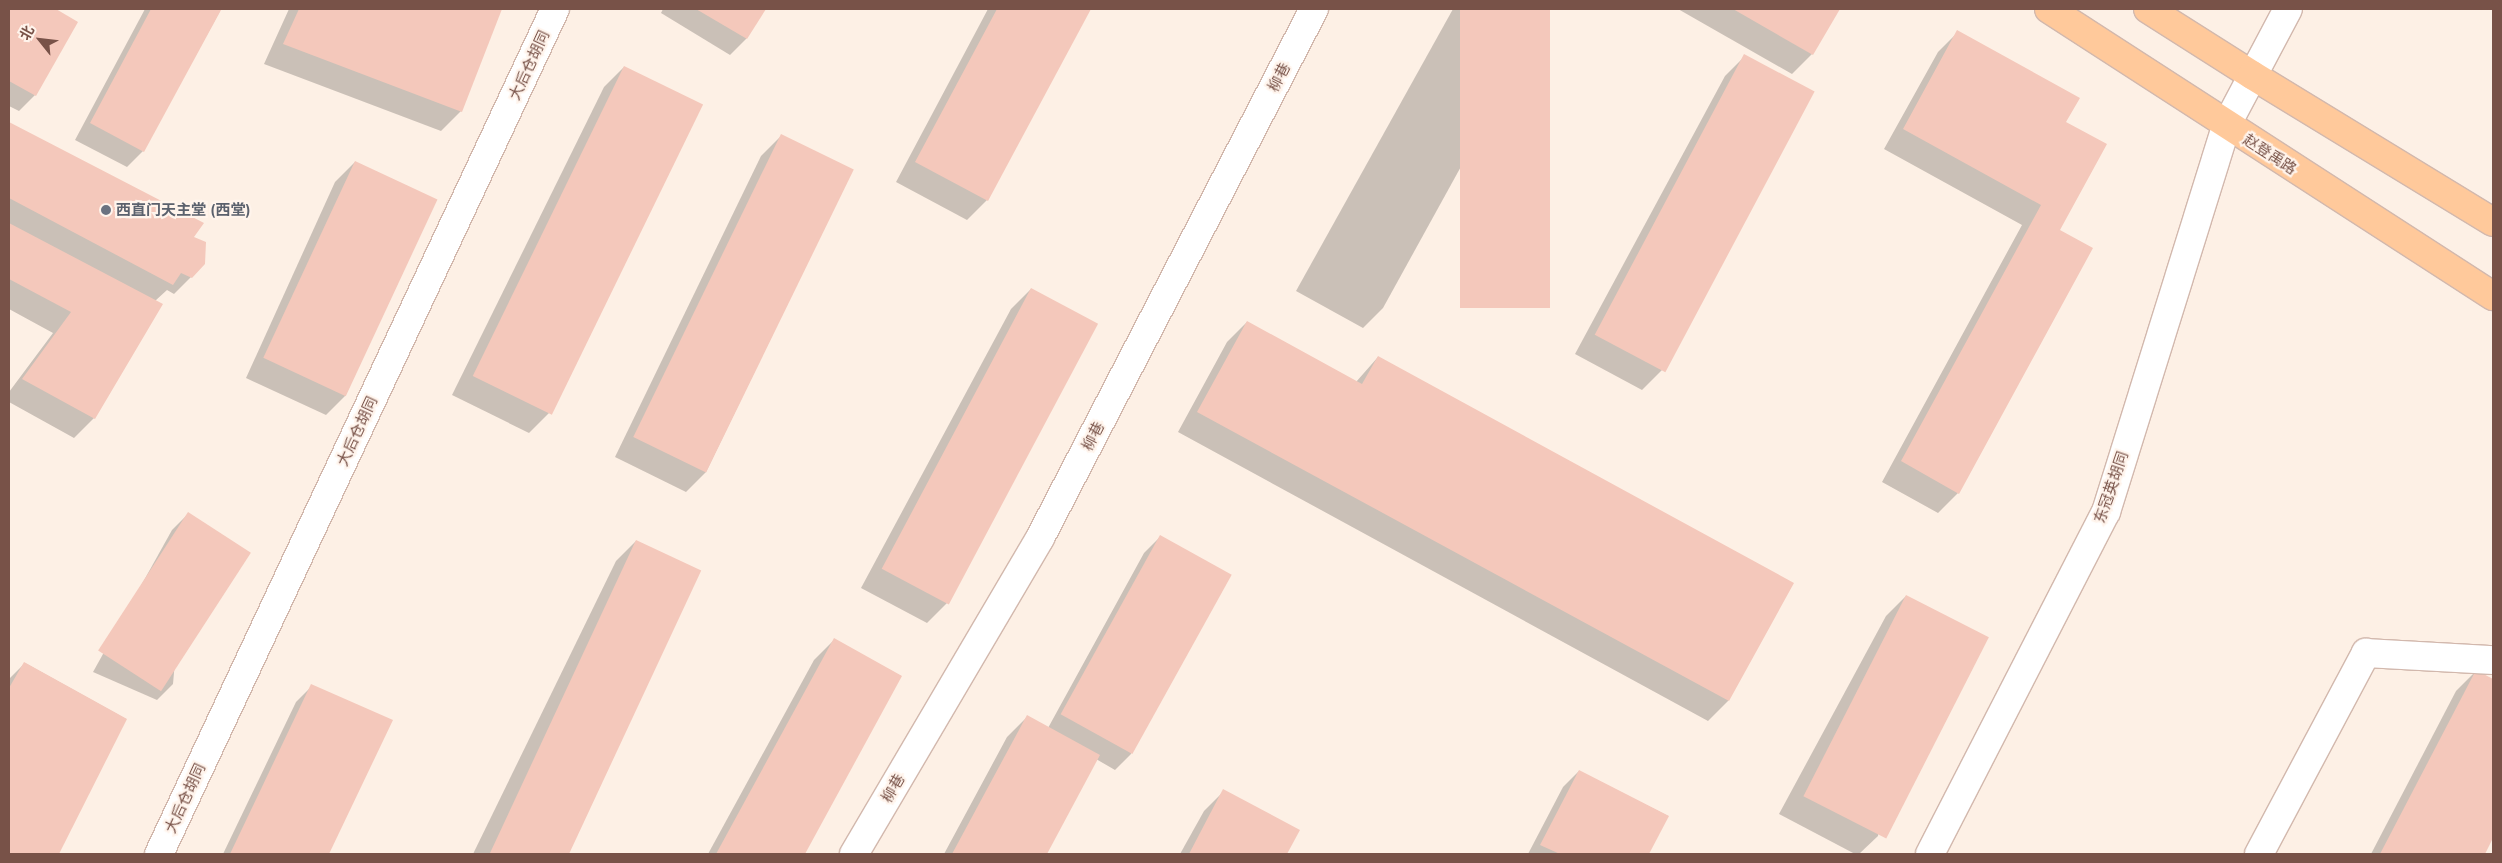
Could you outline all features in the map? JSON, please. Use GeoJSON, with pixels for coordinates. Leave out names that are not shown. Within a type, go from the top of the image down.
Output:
{"type":"FeatureCollection","features":[{"type":"Feature","properties":{"kind":"main road","name":"赵登禹路"},"geometry":{"type":"LineString","coordinates":[[2049,9],[2226,126],[2493,296]]}},
{"type":"Feature","properties":{"kind":"main road"},"geometry":{"type":"LineString","coordinates":[[2148,9],[2252,75],[2493,222]]}},
{"type":"Feature","properties":{"kind":"street","name":"大后仓胡同"},"geometry":{"type":"LineString","coordinates":[[159,854],[555,9]]}},
{"type":"Feature","properties":{"kind":"street","name":"柳巷"},"geometry":{"type":"LineString","coordinates":[[854,854],[1040,538],[1314,9]]}},
{"type":"Feature","properties":{"kind":"street","name":"东冠英胡同"},"geometry":{"type":"LineString","coordinates":[[1930,854],[2106,512],[2226,126],[2288,9]]}},
{"type":"Feature","properties":{"kind":"street"},"geometry":{"type":"LineString","coordinates":[[2259,854],[2366,653],[2493,660]]}},
{"type":"Feature","properties":{"kind":"building"},"geometry":{"type":"Polygon","coordinates":[[[9,9],[56,9],[78,22],[36,96],[9,81],[9,9]]]}},
{"type":"Feature","properties":{"kind":"building"},"geometry":{"type":"Polygon","coordinates":[[[151,9],[221,10],[144,152],[90,123],[151,9]]]}},
{"type":"Feature","properties":{"kind":"building"},"geometry":{"type":"Polygon","coordinates":[[[299,9],[502,9],[462,112],[283,44],[299,9]]]}},
{"type":"Feature","properties":{"kind":"building"},"geometry":{"type":"Polygon","coordinates":[[[696,9],[766,9],[747,39],[696,9]]]}},
{"type":"Feature","properties":{"kind":"building"},"geometry":{"type":"Polygon","coordinates":[[[997,9],[1091,9],[988,201],[915,162],[997,9]]]}},
{"type":"Feature","properties":{"kind":"building"},"geometry":{"type":"Polygon","coordinates":[[[1460,9],[1550,9],[1550,308],[1460,308],[1460,9]]]}},
{"type":"Feature","properties":{"kind":"building"},"geometry":{"type":"Polygon","coordinates":[[[1733,9],[1840,9],[1813,55],[1733,9]]]}},
{"type":"Feature","properties":{"kind":"building"},"geometry":{"type":"Polygon","coordinates":[[[1957,30],[2080,98],[2066,122],[2107,144],[2060,230],[2093,248],[1959,494],[1901,461],[2041,205],[1903,129],[1957,30]]]}},
{"type":"Feature","properties":{"kind":"building"},"geometry":{"type":"Polygon","coordinates":[[[1744,54],[1815,92],[1665,372],[1595,335],[1744,54]]]}},
{"type":"Feature","properties":{"kind":"building"},"geometry":{"type":"Polygon","coordinates":[[[624,66],[703,105],[552,415],[473,376],[624,66]]]}},
{"type":"Feature","properties":{"kind":"building","name":"西直门天主堂 (西堂)"},"geometry":{"type":"Polygon","coordinates":[[[9,122],[204,223],[194,237],[206,242],[205,264],[192,278],[181,273],[173,285],[9,198],[9,122]]]}},
{"type":"Feature","properties":{"kind":"building"},"geometry":{"type":"Polygon","coordinates":[[[781,134],[854,170],[706,472],[633,437],[781,134]]]}},
{"type":"Feature","properties":{"kind":"building"},"geometry":{"type":"Polygon","coordinates":[[[355,161],[437,199],[346,396],[263,358],[355,161]]]}},
{"type":"Feature","properties":{"kind":"building"},"geometry":{"type":"Polygon","coordinates":[[[9,223],[163,304],[95,419],[22,379],[71,312],[9,279],[9,223]]]}},
{"type":"Feature","properties":{"kind":"building"},"geometry":{"type":"Polygon","coordinates":[[[1031,288],[1098,324],[949,604],[882,569],[1031,288]]]}},
{"type":"Feature","properties":{"kind":"building"},"geometry":{"type":"Polygon","coordinates":[[[1247,321],[1362,384],[1378,356],[1794,583],[1729,701],[1197,412],[1247,321]]]}},
{"type":"Feature","properties":{"kind":"building"},"geometry":{"type":"Polygon","coordinates":[[[188,512],[251,553],[161,691],[98,650],[188,512]]]}},
{"type":"Feature","properties":{"kind":"building"},"geometry":{"type":"Polygon","coordinates":[[[1160,535],[1232,575],[1132,754],[1061,714],[1160,535]]]}},
{"type":"Feature","properties":{"kind":"building"},"geometry":{"type":"Polygon","coordinates":[[[636,540],[701,570],[569,854],[490,854],[636,540]]]}},
{"type":"Feature","properties":{"kind":"building"},"geometry":{"type":"Polygon","coordinates":[[[1906,595],[1989,637],[1886,839],[1803,796],[1906,595]]]}},
{"type":"Feature","properties":{"kind":"building"},"geometry":{"type":"Polygon","coordinates":[[[834,638],[902,676],[805,854],[716,854],[834,638]]]}},
{"type":"Feature","properties":{"kind":"building"},"geometry":{"type":"Polygon","coordinates":[[[24,662],[127,719],[59,854],[9,854],[9,688],[24,662]]]}},
{"type":"Feature","properties":{"kind":"building"},"geometry":{"type":"Polygon","coordinates":[[[2476,670],[2493,679],[2493,838],[2485,854],[2380,854],[2476,670]]]}},
{"type":"Feature","properties":{"kind":"building"},"geometry":{"type":"Polygon","coordinates":[[[311,684],[393,720],[329,854],[230,854],[311,684]]]}},
{"type":"Feature","properties":{"kind":"building"},"geometry":{"type":"Polygon","coordinates":[[[1027,715],[1100,755],[1047,854],[952,854],[1027,715]]]}},
{"type":"Feature","properties":{"kind":"building"},"geometry":{"type":"Polygon","coordinates":[[[1579,770],[1669,816],[1649,854],[1560,854],[1540,845],[1579,770]]]}},
{"type":"Feature","properties":{"kind":"building"},"geometry":{"type":"Polygon","coordinates":[[[1223,789],[1300,830],[1287,854],[1189,854],[1223,789]]]}},
{"type":"Feature","properties":{"kind":"place","name":"西直门天主堂 (西堂)"},"geometry":{"type":"Point","coordinates":[106,210]}}]}
